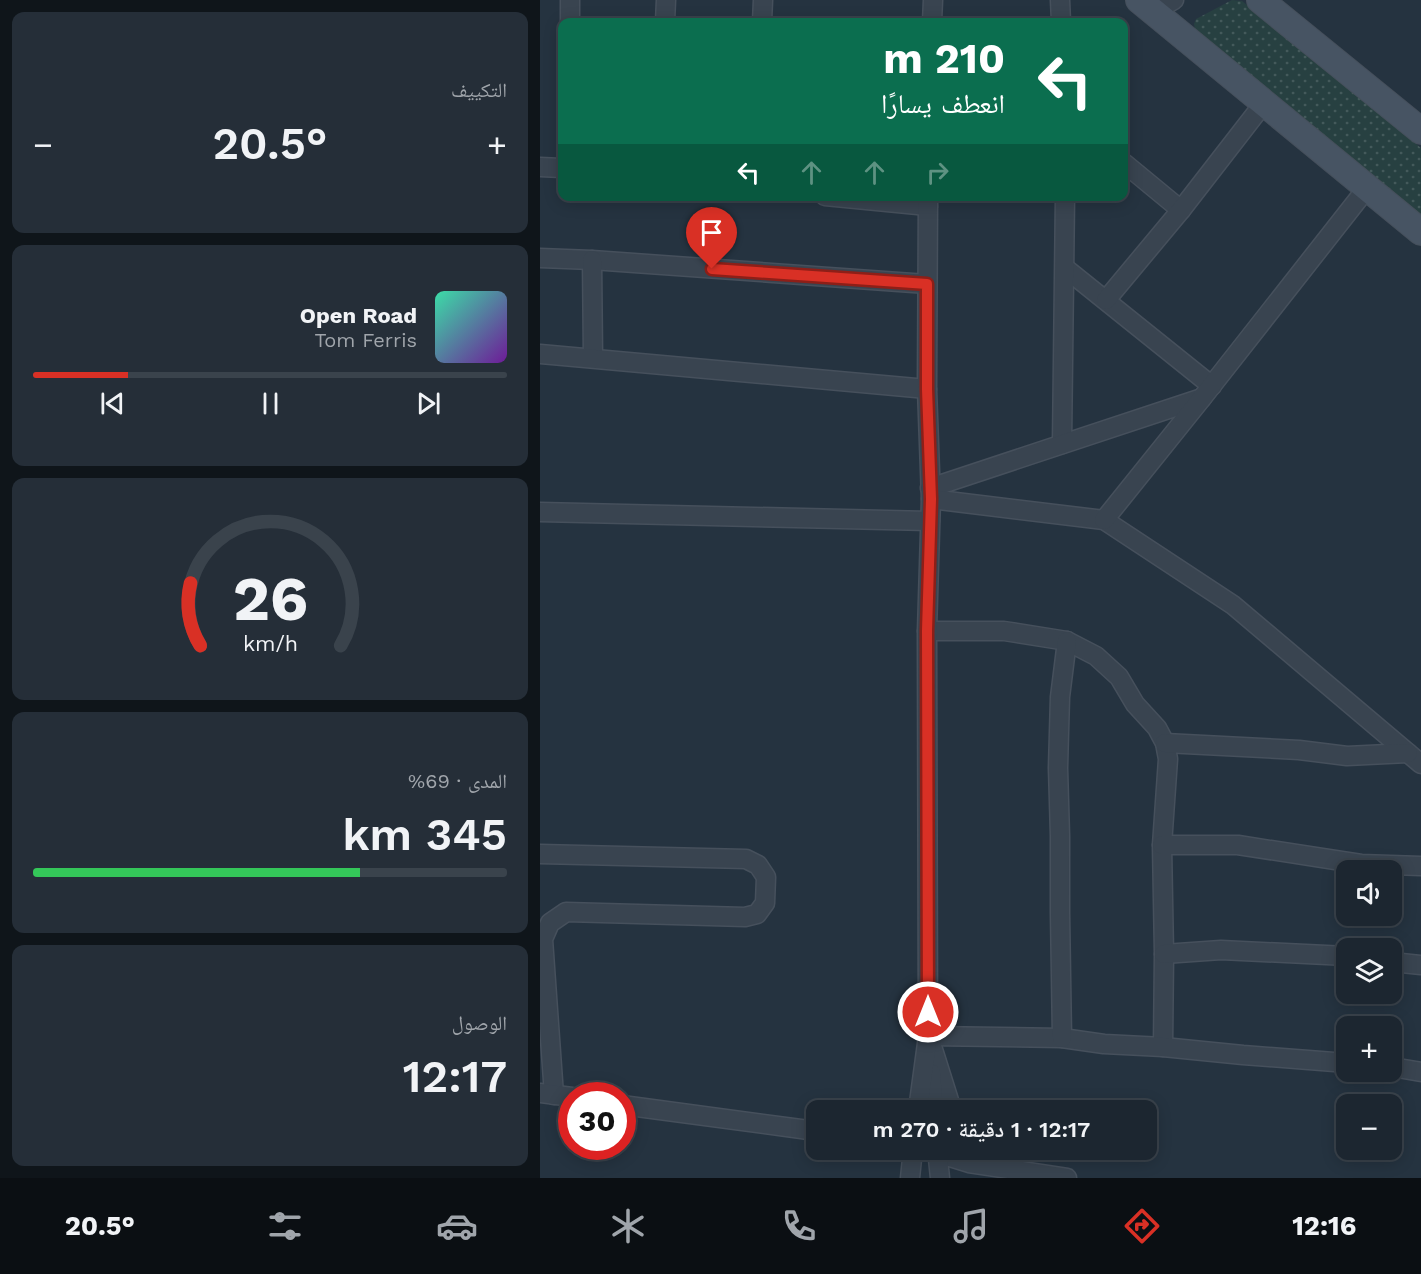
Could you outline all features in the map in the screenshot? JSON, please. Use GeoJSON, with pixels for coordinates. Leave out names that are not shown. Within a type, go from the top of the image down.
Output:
{"type":"FeatureCollection","features":[{"type":"Feature","properties":{"kind":"street"},"geometry":{"type":"LineString","coordinates":[[570,0],[570,18]]}},
{"type":"Feature","properties":{"kind":"street"},"geometry":{"type":"LineString","coordinates":[[665,18],[666,0]]}},
{"type":"Feature","properties":{"kind":"street"},"geometry":{"type":"LineString","coordinates":[[762,18],[763,0]]}},
{"type":"Feature","properties":{"kind":"street"},"geometry":{"type":"LineString","coordinates":[[932,18],[933,0]]}},
{"type":"Feature","properties":{"kind":"street"},"geometry":{"type":"LineString","coordinates":[[1060,0],[1061,18]]}},
{"type":"Feature","properties":{"kind":"street"},"geometry":{"type":"LineString","coordinates":[[1260,0],[1421,131]]}},
{"type":"Feature","properties":{"kind":"street"},"geometry":{"type":"LineString","coordinates":[[1155,4],[1264,103],[1421,232]]}},
{"type":"Feature","properties":{"kind":"street"},"geometry":{"type":"LineString","coordinates":[[1106,300],[1181,210],[1264,103]]}},
{"type":"Feature","properties":{"kind":"street"},"geometry":{"type":"LineString","coordinates":[[1128,166],[1181,210]]}},
{"type":"Feature","properties":{"kind":"street"},"geometry":{"type":"LineString","coordinates":[[540,167],[558,168]]}},
{"type":"Feature","properties":{"kind":"street"},"geometry":{"type":"LineString","coordinates":[[1104,520],[1367,188]]}},
{"type":"Feature","properties":{"kind":"street"},"geometry":{"type":"LineString","coordinates":[[928,201],[927,389],[930,493],[927,631],[928,1036],[933,1100]]}},
{"type":"Feature","properties":{"kind":"street"},"geometry":{"type":"LineString","coordinates":[[1062,444],[1065,201]]}},
{"type":"Feature","properties":{"kind":"street"},"geometry":{"type":"LineString","coordinates":[[540,258],[927,284]]}},
{"type":"Feature","properties":{"kind":"street"},"geometry":{"type":"LineString","coordinates":[[592,260],[593,358]]}},
{"type":"Feature","properties":{"kind":"street"},"geometry":{"type":"LineString","coordinates":[[1065,268],[1106,300],[1207,392]]}},
{"type":"Feature","properties":{"kind":"street"},"geometry":{"type":"LineString","coordinates":[[540,354],[927,389]]}},
{"type":"Feature","properties":{"kind":"street"},"geometry":{"type":"LineString","coordinates":[[930,493],[1207,392]]}},
{"type":"Feature","properties":{"kind":"street"},"geometry":{"type":"LineString","coordinates":[[930,493],[1104,520],[1233,605],[1414,759]]}},
{"type":"Feature","properties":{"kind":"street"},"geometry":{"type":"LineString","coordinates":[[540,512],[930,521]]}},
{"type":"Feature","properties":{"kind":"street"},"geometry":{"type":"LineString","coordinates":[[927,631],[1004,631],[1067,641],[1096,656],[1119,677],[1135,704],[1157,728],[1165,743],[1168,759],[1162,845],[1163,1047]]}},
{"type":"Feature","properties":{"kind":"street"},"geometry":{"type":"LineString","coordinates":[[1062,1038],[1058,768],[1060,697],[1067,641]]}},
{"type":"Feature","properties":{"kind":"street"},"geometry":{"type":"LineString","coordinates":[[1165,743],[1414,759]]}},
{"type":"Feature","properties":{"kind":"street"},"geometry":{"type":"LineString","coordinates":[[1162,845],[1238,845],[1361,864],[1421,866]]}},
{"type":"Feature","properties":{"kind":"street"},"geometry":{"type":"LineString","coordinates":[[540,854],[746,859],[758,865],[766,876],[765,903],[758,914],[745,916],[566,912],[550,923],[543,939],[555,1095]]}},
{"type":"Feature","properties":{"kind":"street"},"geometry":{"type":"LineString","coordinates":[[1164,954],[1221,950],[1336,955]]}},
{"type":"Feature","properties":{"kind":"street"},"geometry":{"type":"LineString","coordinates":[[1402,963],[1421,965]]}},
{"type":"Feature","properties":{"kind":"street"},"geometry":{"type":"LineString","coordinates":[[928,1036],[1062,1038],[1104,1044],[1336,1062]]}},
{"type":"Feature","properties":{"kind":"street"},"geometry":{"type":"LineString","coordinates":[[919,1100],[928,1036]]}},
{"type":"Feature","properties":{"kind":"street"},"geometry":{"type":"LineString","coordinates":[[928,1036],[949,1100]]}},
{"type":"Feature","properties":{"kind":"street"},"geometry":{"type":"LineString","coordinates":[[1402,1069],[1421,1072]]}},
{"type":"Feature","properties":{"kind":"street"},"geometry":{"type":"LineString","coordinates":[[636,1107],[806,1130]]}},
{"type":"Feature","properties":{"kind":"street"},"geometry":{"type":"LineString","coordinates":[[910,1178],[912,1160]]}},
{"type":"Feature","properties":{"kind":"street"},"geometry":{"type":"LineString","coordinates":[[935,1160],[940,1178]]}},
{"type":"Feature","properties":{"kind":"street"},"geometry":{"type":"LineString","coordinates":[[968,1163],[1067,1178]]}},
{"type":"Feature","properties":{"kind":"green space"},"geometry":{"type":"Polygon","coordinates":[[[1232,0],[1242,1],[1421,148],[1421,215],[1195,29],[1196,19],[1232,0]]]}},
{"type":"Feature","properties":{"kind":"route"},"geometry":{"type":"LineString","coordinates":[[712,269],[927,284],[927,389],[931,499],[927,631],[928,1012]]}}]}
